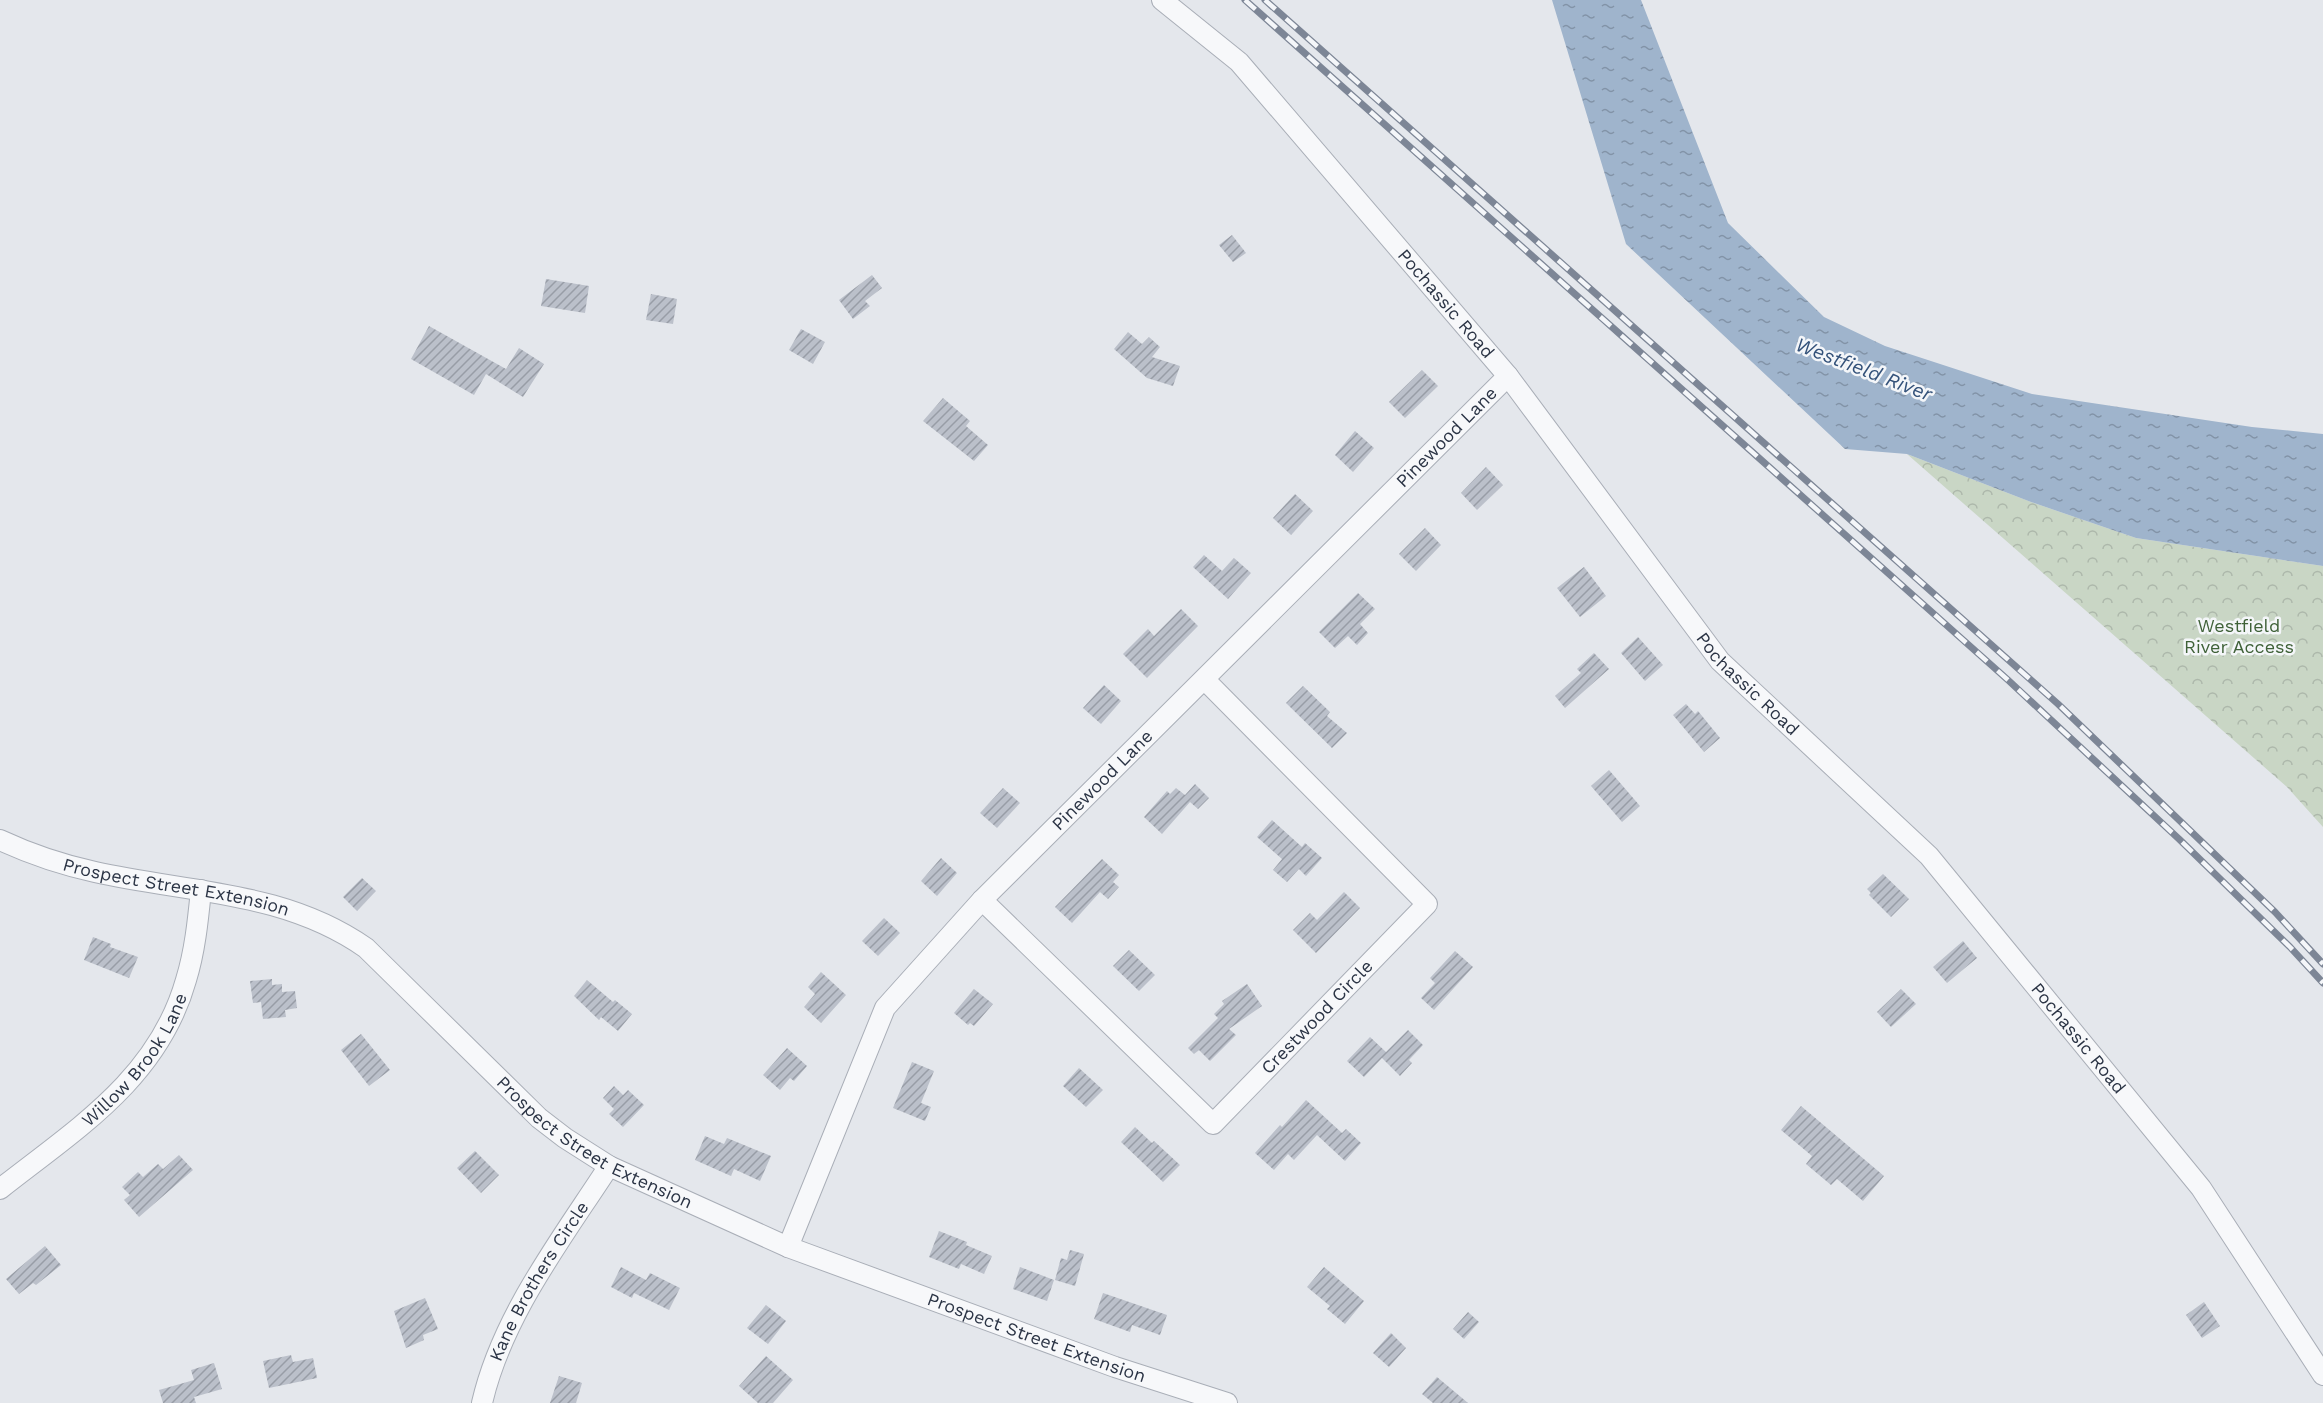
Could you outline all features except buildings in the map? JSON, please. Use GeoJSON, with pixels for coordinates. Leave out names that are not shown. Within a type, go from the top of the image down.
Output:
{"type":"FeatureCollection","features":[{"type":"Feature","properties":{"kind":"street","name":"Pochassic Road"},"geometry":{"type":"LineString","coordinates":[[1162,0],[1239,62],[1508,376],[1720,661],[1929,856],[2193,1179],[2323,1375]]}},
{"type":"Feature","properties":{"kind":"street","name":"Pinewood Lane"},"geometry":{"type":"LineString","coordinates":[[788,1247],[885,1008],[982,900],[1508,376]]}},
{"type":"Feature","properties":{"kind":"street","name":"Crestwood Circle"},"geometry":{"type":"LineString","coordinates":[[982,900],[1213,1124],[1427,904],[1205,680]]}},
{"type":"Feature","properties":{"kind":"street","name":"Prospect Street Extension"},"geometry":{"type":"LineString","coordinates":[[0,840],[55,861],[94,872],[201,890],[294,911],[321,921],[366,948],[539,1118],[609,1166],[788,1247],[1115,1367],[1227,1403]]}},
{"type":"Feature","properties":{"kind":"street","name":"Willow Brook Lane"},"geometry":{"type":"LineString","coordinates":[[0,1189],[113,1099],[147,1060],[175,1011],[186,983],[197,928],[201,890]]}},
{"type":"Feature","properties":{"kind":"street","name":"Kane Brothers Circle"},"geometry":{"type":"LineString","coordinates":[[482,1403],[497,1357],[528,1293],[609,1166]]}},
{"type":"Feature","properties":{"kind":"green space","name":"Westfield River Access"},"geometry":{"type":"Polygon","coordinates":[[[1907,454],[2031,502],[2136,538],[2323,566],[2323,827],[2287,787],[1907,454]]]}},
{"type":"Feature","properties":{"kind":"water","name":"Westfield River"},"geometry":{"type":"Polygon","coordinates":[[[1552,0],[1641,0],[1728,223],[1824,317],[1885,346],[2032,394],[2252,427],[2323,434],[2323,566],[2136,538],[2031,502],[1907,454],[1845,449],[1626,244],[1552,0]]]}},
{"type":"Feature","properties":{"kind":"railway"},"geometry":{"type":"LineString","coordinates":[[1245,0],[2008,680],[2179,839],[2290,947],[2323,983]]}},
{"type":"Feature","properties":{"kind":"railway"},"geometry":{"type":"LineString","coordinates":[[1265,0],[2058,704],[2275,912],[2323,964]]}}]}
